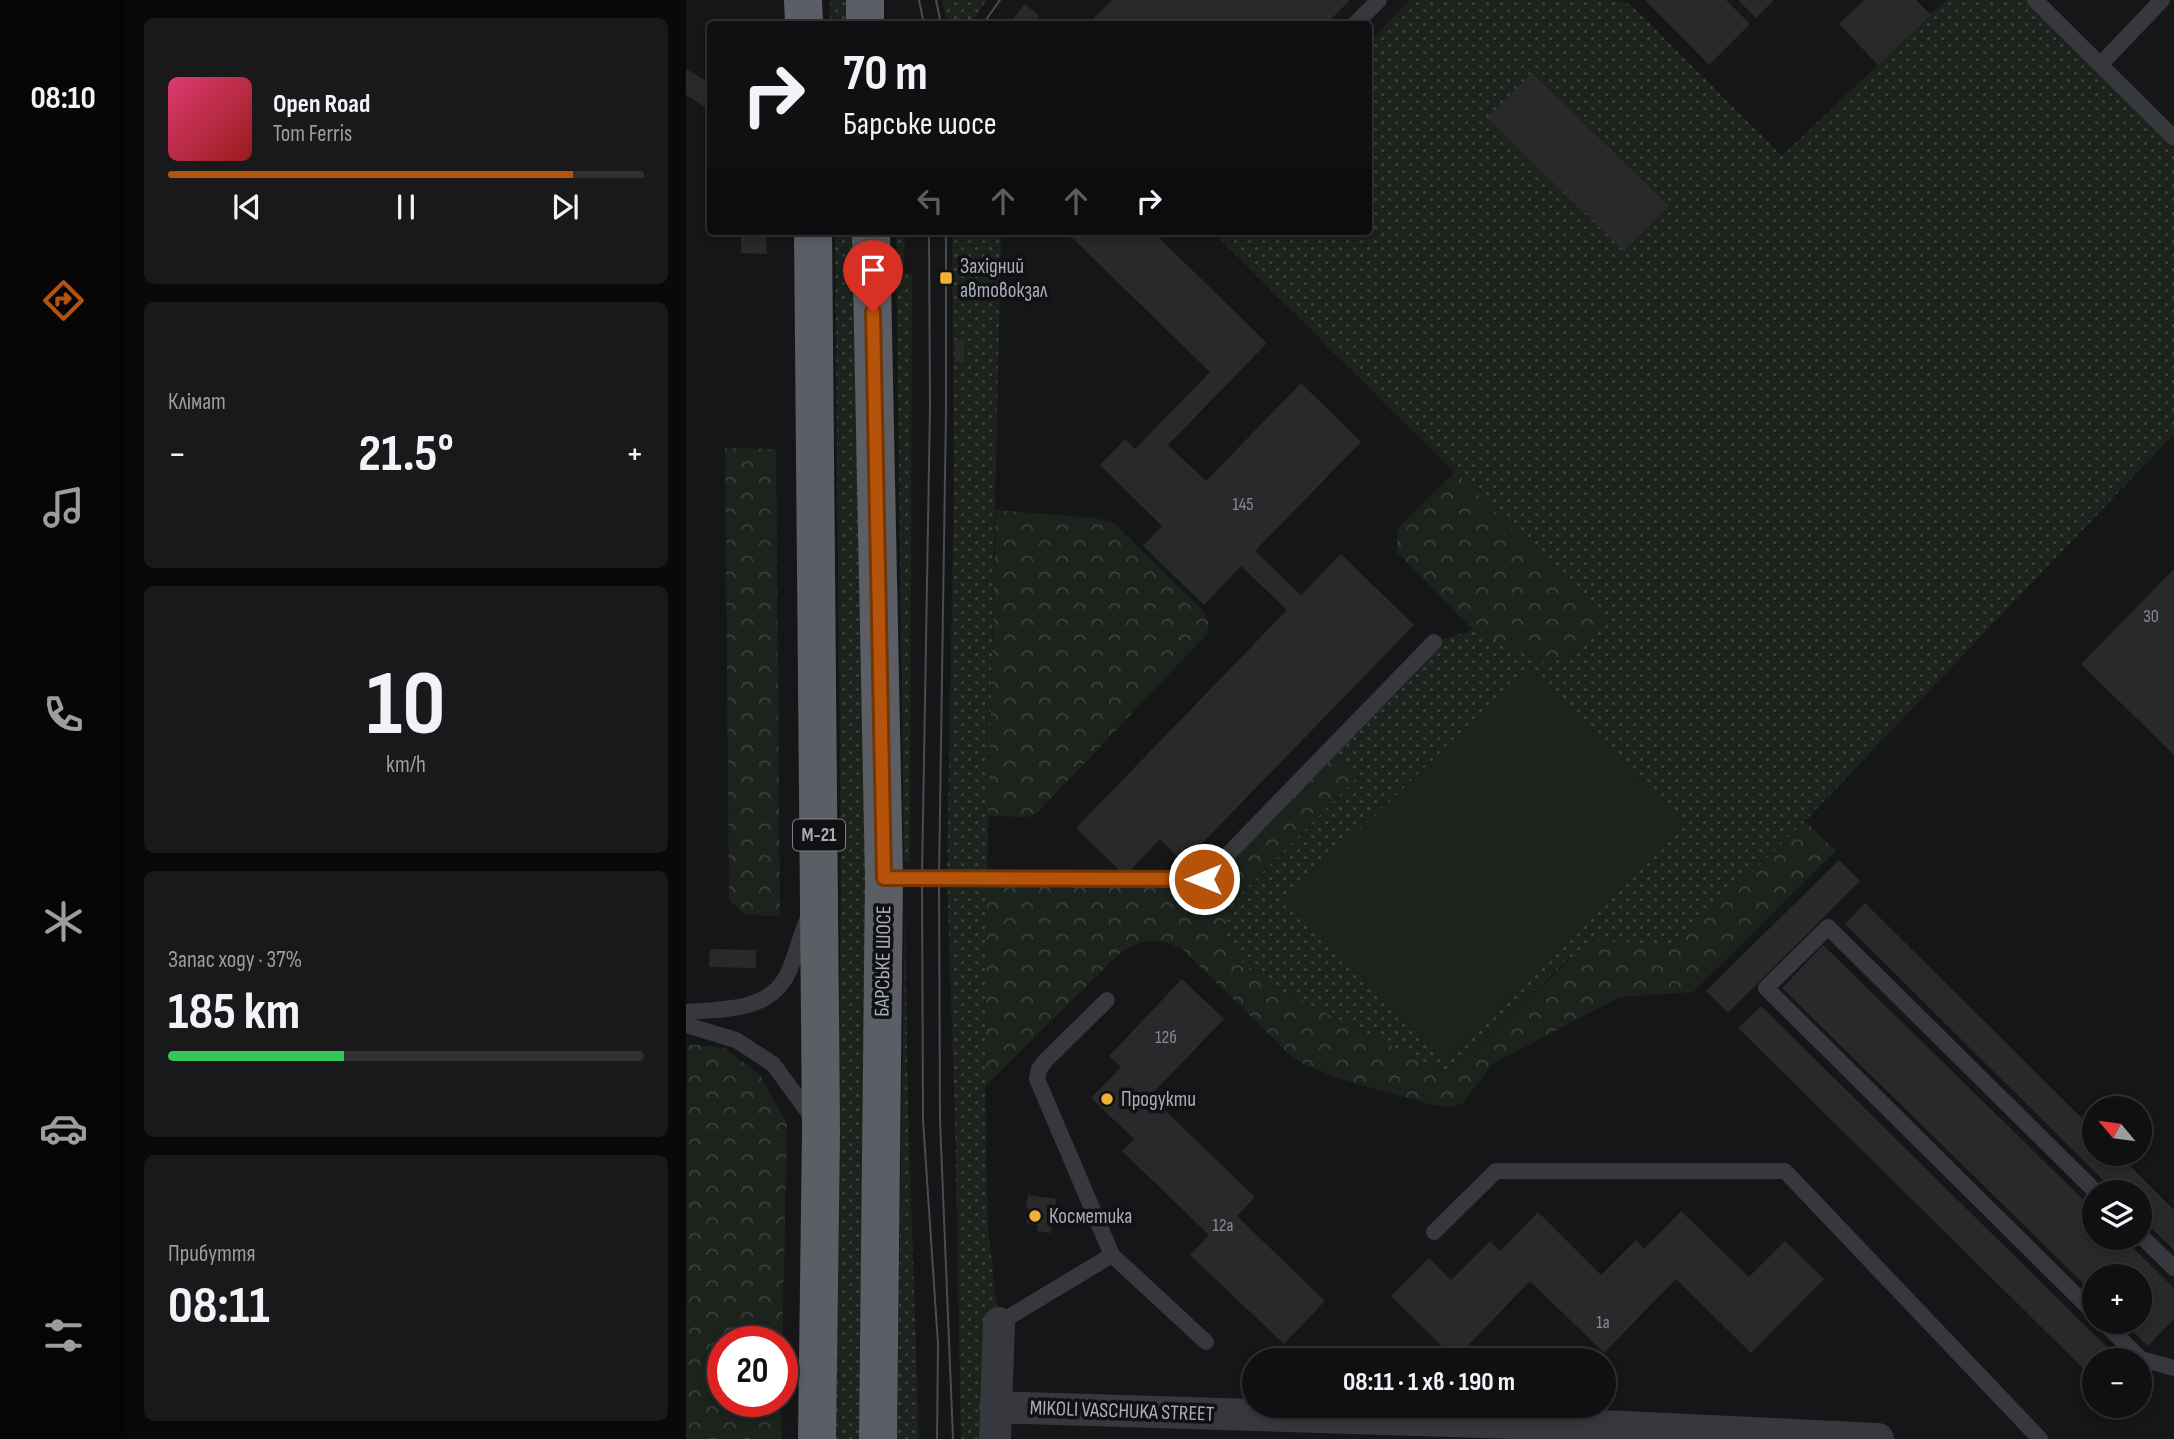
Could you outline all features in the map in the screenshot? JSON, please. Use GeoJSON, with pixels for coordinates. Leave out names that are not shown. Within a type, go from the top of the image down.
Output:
{"type":"FeatureCollection","features":[{"type":"Feature","properties":{"kind":"highway"},"geometry":{"type":"LineString","coordinates":[[803,0],[804,21]]}},
{"type":"Feature","properties":{"kind":"highway"},"geometry":{"type":"LineString","coordinates":[[865,0],[865,21]]}},
{"type":"Feature","properties":{"kind":"highway","name":"М-21"},"geometry":{"type":"LineString","coordinates":[[813,235],[821,1131],[817,1439]]}},
{"type":"Feature","properties":{"kind":"highway","name":"БАРСЬКЕ ШОСЕ"},"geometry":{"type":"LineString","coordinates":[[871,235],[884,878],[878,1439]]}},
{"type":"Feature","properties":{"kind":"street"},"geometry":{"type":"LineString","coordinates":[[995,1439],[999,1322]]}},
{"type":"Feature","properties":{"kind":"street","name":"MIKOLI VASCHUKA STREET"},"geometry":{"type":"LineString","coordinates":[[995,1407],[1407,1429],[1878,1439]]}},
{"type":"Feature","properties":{"kind":"lane"},"geometry":{"type":"LineString","coordinates":[[1358,21],[1379,0]]}},
{"type":"Feature","properties":{"kind":"lane"},"geometry":{"type":"LineString","coordinates":[[2035,0],[2174,138]]}},
{"type":"Feature","properties":{"kind":"lane"},"geometry":{"type":"LineString","coordinates":[[2100,65],[2162,0]]}},
{"type":"Feature","properties":{"kind":"lane"},"geometry":{"type":"LineString","coordinates":[[884,878],[1204,879],[1434,642]]}},
{"type":"Feature","properties":{"kind":"lane"},"geometry":{"type":"LineString","coordinates":[[686,1012],[750,1006],[768,997],[788,975],[820,889]]}},
{"type":"Feature","properties":{"kind":"lane"},"geometry":{"type":"LineString","coordinates":[[2082,1301],[1766,988],[1828,927],[2084,1180]]}},
{"type":"Feature","properties":{"kind":"lane"},"geometry":{"type":"LineString","coordinates":[[1107,1000],[1046,1060],[1039,1069],[1037,1079],[1112,1255],[1206,1342]]}},
{"type":"Feature","properties":{"kind":"lane"},"geometry":{"type":"LineString","coordinates":[[686,1025],[736,1040],[773,1064],[821,1131]]}},
{"type":"Feature","properties":{"kind":"lane"},"geometry":{"type":"LineString","coordinates":[[1434,1231],[1496,1171],[1785,1171],[2040,1439]]}},
{"type":"Feature","properties":{"kind":"lane"},"geometry":{"type":"LineString","coordinates":[[2152,1247],[2174,1268]]}},
{"type":"Feature","properties":{"kind":"lane"},"geometry":{"type":"LineString","coordinates":[[999,1322],[1112,1255]]}},
{"type":"Feature","properties":{"kind":"lane"},"geometry":{"type":"LineString","coordinates":[[2115,1334],[2141,1359],[2174,1368]]}},
{"type":"Feature","properties":{"kind":"green space"},"geometry":{"type":"Polygon","coordinates":[[[830,0],[853,0],[854,21],[830,21],[830,0]]]}},
{"type":"Feature","properties":{"kind":"green space"},"geometry":{"type":"Polygon","coordinates":[[[942,0],[987,0],[973,21],[946,21],[942,0]]]}},
{"type":"Feature","properties":{"kind":"green space"},"geometry":{"type":"Polygon","coordinates":[[[1410,0],[1614,0],[1631,5],[1782,156],[1946,0],[2035,0],[2100,65],[2174,149],[2174,434],[1805,821],[1689,933],[1672,943],[1566,961],[1453,1069],[1440,1070],[1266,983],[1235,954],[1227,933],[1227,921],[1241,894],[1357,777],[1331,748],[1434,642],[1473,630],[1561,659],[1604,621],[1216,235],[1372,235],[1372,39],[1410,0]]]}},
{"type":"Feature","properties":{"kind":"green space"},"geometry":{"type":"Polygon","coordinates":[[[835,235],[861,235],[867,887],[860,1439],[833,1439],[841,888],[835,235]]]}},
{"type":"Feature","properties":{"kind":"green space"},"geometry":{"type":"Polygon","coordinates":[[[896,235],[905,235],[904,273],[912,274],[910,863],[904,860],[896,235]]]}},
{"type":"Feature","properties":{"kind":"green space"},"geometry":{"type":"Polygon","coordinates":[[[952,235],[1001,235],[985,1086],[988,1229],[999,1323],[997,1439],[961,1439],[947,877],[954,485],[952,235]]]}},
{"type":"Feature","properties":{"kind":"green space"},"geometry":{"type":"Polygon","coordinates":[[[725,448],[776,449],[780,916],[745,915],[729,900],[725,448]]]}},
{"type":"Feature","properties":{"kind":"green space"},"geometry":{"type":"Polygon","coordinates":[[[1455,472],[1605,621],[1561,659],[1546,663],[1473,630],[1397,552],[1397,529],[1455,472]]]}},
{"type":"Feature","properties":{"kind":"green space"},"geometry":{"type":"Polygon","coordinates":[[[996,510],[1094,518],[1114,523],[1203,611],[1208,622],[1208,633],[1037,813],[1027,817],[988,816],[996,510]]]}},
{"type":"Feature","properties":{"kind":"green space"},"geometry":{"type":"Polygon","coordinates":[[[1528,667],[1683,828],[1444,1061],[1288,900],[1528,667]]]}},
{"type":"Feature","properties":{"kind":"green space"},"geometry":{"type":"Polygon","coordinates":[[[1331,748],[1358,777],[1241,894],[1227,921],[1230,944],[1244,964],[1266,983],[1440,1070],[1453,1069],[1581,949],[1597,941],[1672,943],[1689,933],[1805,821],[1836,851],[1693,992],[1620,997],[1492,1064],[1463,1103],[1448,1107],[1433,1105],[1336,1078],[1302,1063],[1289,1054],[1181,948],[1157,941],[1137,944],[1121,952],[985,1086],[987,879],[1204,879],[1331,748]]]}},
{"type":"Feature","properties":{"kind":"green space"},"geometry":{"type":"Polygon","coordinates":[[[905,906],[908,1107],[919,1439],[897,1439],[905,906]]]}},
{"type":"Feature","properties":{"kind":"green space"},"geometry":{"type":"Polygon","coordinates":[[[687,1044],[724,1048],[760,1075],[787,1124],[783,1326],[707,1326],[707,1417],[781,1417],[781,1439],[686,1439],[687,1044]]]}},
{"type":"Feature","properties":{"kind":"building"},"geometry":{"type":"Polygon","coordinates":[[[1112,0],[1350,0],[1329,21],[1091,21],[1112,0]]]}},
{"type":"Feature","properties":{"kind":"building"},"geometry":{"type":"Polygon","coordinates":[[[1645,0],[1726,0],[1750,24],[1709,65],[1645,0]]]}},
{"type":"Feature","properties":{"kind":"building"},"geometry":{"type":"Polygon","coordinates":[[[1738,0],[1774,0],[1756,18],[1738,0]]]}},
{"type":"Feature","properties":{"kind":"building"},"geometry":{"type":"Polygon","coordinates":[[[1864,0],[1916,0],[1931,15],[1878,65],[1839,24],[1864,0]]]}},
{"type":"Feature","properties":{"kind":"building"},"geometry":{"type":"Polygon","coordinates":[[[1025,4],[1039,16],[1034,21],[1011,21],[1025,4]]]}},
{"type":"Feature","properties":{"kind":"building"},"geometry":{"type":"Polygon","coordinates":[[[686,69],[707,81],[707,108],[686,95],[686,69]]]}},
{"type":"Feature","properties":{"kind":"building"},"geometry":{"type":"Polygon","coordinates":[[[1532,73],[1669,206],[1624,251],[1487,118],[1532,73]]]}},
{"type":"Feature","properties":{"kind":"building"},"geometry":{"type":"Polygon","coordinates":[[[741,235],[766,235],[767,254],[741,253],[741,235]]]}},
{"type":"Feature","properties":{"kind":"building"},"geometry":{"type":"Polygon","coordinates":[[[1069,235],[1156,235],[1267,343],[1168,445],[1206,481],[1301,383],[1361,442],[1255,551],[1301,595],[1341,554],[1414,625],[1183,863],[1160,839],[1125,876],[1076,828],[1287,610],[1241,566],[1204,605],[1143,546],[1162,526],[1100,465],[1125,439],[1135,449],[1210,372],[1069,235]]]}},
{"type":"Feature","properties":{"kind":"building"},"geometry":{"type":"Polygon","coordinates":[[[964,339],[964,362],[955,361],[955,340],[964,339]]]}},
{"type":"Feature","properties":{"kind":"building"},"geometry":{"type":"Polygon","coordinates":[[[2174,569],[2174,755],[2081,664],[2174,569]]]}},
{"type":"Feature","properties":{"kind":"building"},"geometry":{"type":"Polygon","coordinates":[[[1839,860],[1860,881],[1728,1013],[1706,991],[1839,860]]]}},
{"type":"Feature","properties":{"kind":"building"},"geometry":{"type":"Polygon","coordinates":[[[1865,903],[2082,1118],[2082,1159],[1845,924],[1865,903]]]}},
{"type":"Feature","properties":{"kind":"building"},"geometry":{"type":"Polygon","coordinates":[[[1823,945],[2082,1198],[2082,1250],[2135,1250],[2150,1264],[2082,1264],[2082,1282],[1782,988],[1823,945]]]}},
{"type":"Feature","properties":{"kind":"building"},"geometry":{"type":"Polygon","coordinates":[[[710,949],[756,950],[756,968],[709,967],[710,949]]]}},
{"type":"Feature","properties":{"kind":"building"},"geometry":{"type":"Polygon","coordinates":[[[1182,979],[1224,1019],[1150,1096],[1255,1197],[1237,1216],[1325,1301],[1284,1344],[1190,1255],[1209,1235],[1122,1151],[1134,1139],[1091,1098],[1121,1067],[1109,1056],[1182,979]]]}},
{"type":"Feature","properties":{"kind":"building"},"geometry":{"type":"Polygon","coordinates":[[[1761,1006],[2082,1323],[2082,1334],[2094,1334],[2108,1348],[2082,1348],[2082,1367],[1738,1028],[1761,1006]]]}},
{"type":"Feature","properties":{"kind":"building"},"geometry":{"type":"Polygon","coordinates":[[[2089,1166],[2130,1166],[2144,1180],[2103,1180],[2089,1166]]]}},
{"type":"Feature","properties":{"kind":"building"},"geometry":{"type":"Polygon","coordinates":[[[2152,1188],[2174,1210],[2174,1250],[2152,1229],[2152,1188]]]}},
{"type":"Feature","properties":{"kind":"building"},"geometry":{"type":"Polygon","coordinates":[[[1028,1195],[1056,1199],[1051,1233],[1037,1231],[1038,1225],[1026,1223],[1028,1195]]]}},
{"type":"Feature","properties":{"kind":"building"},"geometry":{"type":"Polygon","coordinates":[[[1681,1211],[1749,1277],[1785,1241],[1824,1279],[1751,1353],[1676,1279],[1609,1348],[1599,1348],[1530,1281],[1466,1348],[1444,1348],[1391,1296],[1429,1258],[1451,1280],[1490,1241],[1500,1251],[1538,1212],[1601,1275],[1636,1240],[1644,1249],[1681,1211]]]}},
{"type":"Feature","properties":{"kind":"building"},"geometry":{"type":"Polygon","coordinates":[[[2152,1266],[2174,1288],[2174,1319],[2148,1346],[2136,1334],[2152,1334],[2152,1266]]]}},
{"type":"Feature","properties":{"kind":"tram line"},"geometry":{"type":"LineString","coordinates":[[919,0],[923,21]]}},
{"type":"Feature","properties":{"kind":"tram line"},"geometry":{"type":"LineString","coordinates":[[936,0],[940,21]]}},
{"type":"Feature","properties":{"kind":"tram line"},"geometry":{"type":"LineString","coordinates":[[985,21],[1000,0]]}},
{"type":"Feature","properties":{"kind":"tram line"},"geometry":{"type":"LineString","coordinates":[[929,235],[930,407],[922,877],[923,1120],[938,1344],[937,1439]]}},
{"type":"Feature","properties":{"kind":"tram line"},"geometry":{"type":"LineString","coordinates":[[946,235],[939,878],[940,1120],[953,1439]]}},
{"type":"Feature","properties":{"kind":"place","name":"Західний автовокзал"},"geometry":{"type":"Point","coordinates":[946,278]}},
{"type":"Feature","properties":{"kind":"place","name":"Продукти"},"geometry":{"type":"Point","coordinates":[1107,1099]}},
{"type":"Feature","properties":{"kind":"place","name":"Косметика"},"geometry":{"type":"Point","coordinates":[1035,1216]}},
{"type":"Feature","properties":{"kind":"route"},"geometry":{"type":"LineString","coordinates":[[873,312],[884,878],[1204,879]]}}]}
